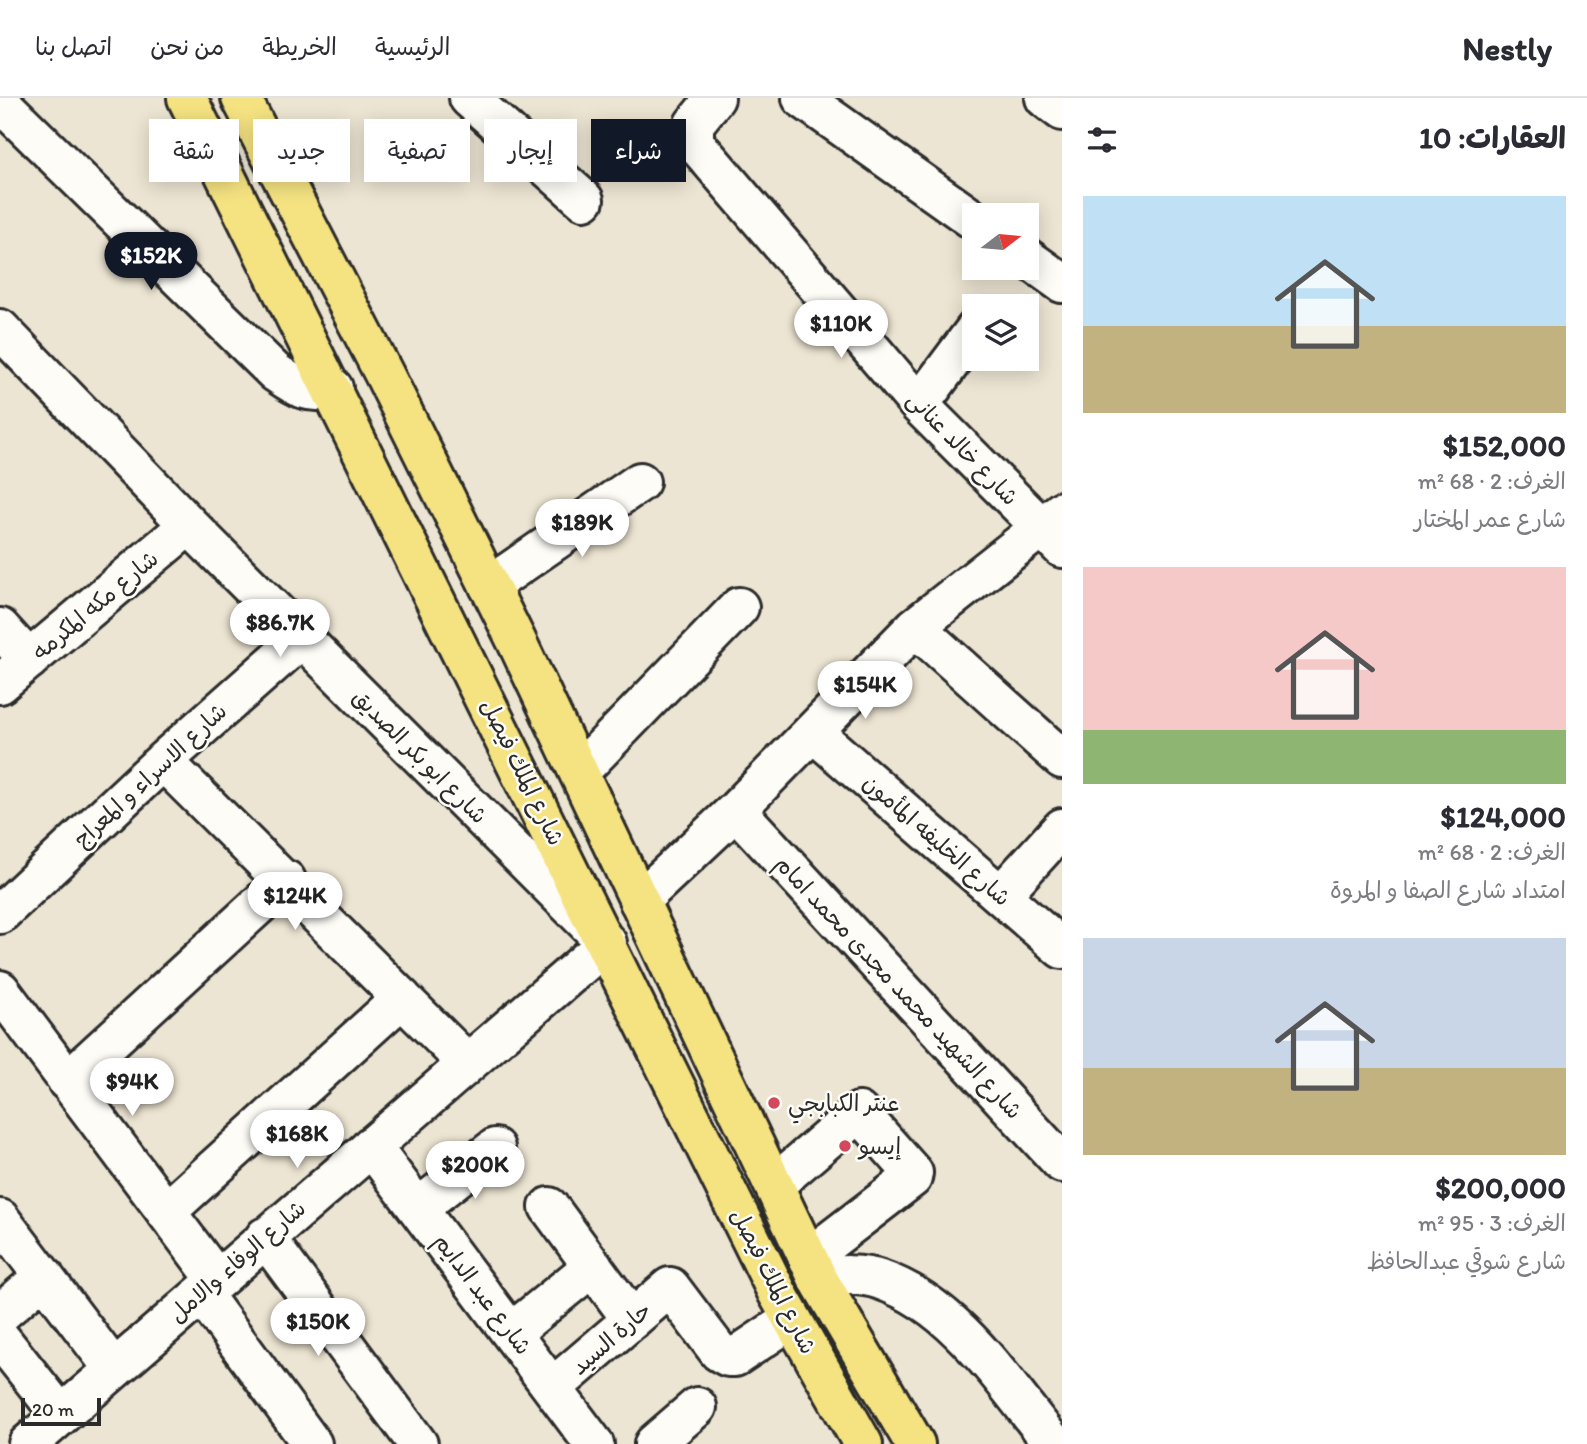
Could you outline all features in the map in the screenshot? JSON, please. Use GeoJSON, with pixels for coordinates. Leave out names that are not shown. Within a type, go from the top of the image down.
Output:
{"type":"FeatureCollection","features":[{"type":"Feature","properties":{"kind":"main road","name":"شارع الملك فيصل"},"geometry":{"type":"LineString","coordinates":[[187,98],[285,291],[792,1319],[863,1444]]}},
{"type":"Feature","properties":{"kind":"main road","name":"شارع الملك فيصل"},"geometry":{"type":"LineString","coordinates":[[241,98],[384,374],[489,586],[813,1267],[915,1444]]}},
{"type":"Feature","properties":{"kind":"main road"},"geometry":{"type":"LineString","coordinates":[[285,291],[293,299],[304,303],[314,301],[324,295],[331,274]]}},
{"type":"Feature","properties":{"kind":"main road"},"geometry":{"type":"LineString","coordinates":[[333,388],[341,376],[355,369],[370,368],[384,374]]}},
{"type":"Feature","properties":{"kind":"street"},"geometry":{"type":"LineString","coordinates":[[469,98],[584,200]]}},
{"type":"Feature","properties":{"kind":"street","name":"شارع خالد عنانى"},"geometry":{"type":"LineString","coordinates":[[715,98],[694,124],[694,142],[919,405],[1055,530]]}},
{"type":"Feature","properties":{"kind":"street"},"geometry":{"type":"LineString","coordinates":[[802,98],[962,212]]}},
{"type":"Feature","properties":{"kind":"street"},"geometry":{"type":"LineString","coordinates":[[1045,98],[1062,111]]}},
{"type":"Feature","properties":{"kind":"street"},"geometry":{"type":"LineString","coordinates":[[0,102],[275,372],[310,392],[320,393],[333,388]]}},
{"type":"Feature","properties":{"kind":"street"},"geometry":{"type":"LineString","coordinates":[[1040,267],[1062,283]]}},
{"type":"Feature","properties":{"kind":"street","name":"شارع ابو بكر الصديق"},"geometry":{"type":"LineString","coordinates":[[0,329],[189,525],[607,943]]}},
{"type":"Feature","properties":{"kind":"street"},"geometry":{"type":"LineString","coordinates":[[919,405],[962,347]]}},
{"type":"Feature","properties":{"kind":"street"},"geometry":{"type":"LineString","coordinates":[[489,586],[640,482]]}},
{"type":"Feature","properties":{"kind":"street","name":"شارع مكه المكرمه"},"geometry":{"type":"LineString","coordinates":[[0,684],[189,525]]}},
{"type":"Feature","properties":{"kind":"street"},"geometry":{"type":"LineString","coordinates":[[639,901],[736,810],[915,627],[1055,530]]}},
{"type":"Feature","properties":{"kind":"street"},"geometry":{"type":"LineString","coordinates":[[579,772],[739,607]]}},
{"type":"Feature","properties":{"kind":"street"},"geometry":{"type":"LineString","coordinates":[[915,627],[1062,759]]}},
{"type":"Feature","properties":{"kind":"street"},"geometry":{"type":"LineString","coordinates":[[0,628],[29,660]]}},
{"type":"Feature","properties":{"kind":"street","name":"شارع الاسراء و المعراج"},"geometry":{"type":"LineString","coordinates":[[0,914],[163,761],[302,638]]}},
{"type":"Feature","properties":{"kind":"street","name":"شارع الخليفه المأمون"},"geometry":{"type":"LineString","coordinates":[[813,732],[1062,949]]}},
{"type":"Feature","properties":{"kind":"street"},"geometry":{"type":"LineString","coordinates":[[163,761],[286,880],[467,1063]]}},
{"type":"Feature","properties":{"kind":"street","name":"شارع الشهيد محمد مجدى محمد امام"},"geometry":{"type":"LineString","coordinates":[[736,810],[1062,1163]]}},
{"type":"Feature","properties":{"kind":"street"},"geometry":{"type":"LineString","coordinates":[[1000,895],[1062,828]]}},
{"type":"Feature","properties":{"kind":"street"},"geometry":{"type":"LineString","coordinates":[[67,1081],[286,880]]}},
{"type":"Feature","properties":{"kind":"street","name":"شارع الوفاء والامل"},"geometry":{"type":"LineString","coordinates":[[41,1435],[113,1368],[607,943]]}},
{"type":"Feature","properties":{"kind":"street"},"geometry":{"type":"LineString","coordinates":[[0,990],[166,1212],[294,1437]]}},
{"type":"Feature","properties":{"kind":"street"},"geometry":{"type":"LineString","coordinates":[[166,1212],[402,998]]}},
{"type":"Feature","properties":{"kind":"street"},"geometry":{"type":"LineString","coordinates":[[774,1185],[859,1112],[913,1173],[912,1178],[813,1267]]}},
{"type":"Feature","properties":{"kind":"street","name":"شارع عبد الدايم"},"geometry":{"type":"LineString","coordinates":[[371,1146],[594,1444]]}},
{"type":"Feature","properties":{"kind":"street"},"geometry":{"type":"LineString","coordinates":[[418,1208],[495,1148]]}},
{"type":"Feature","properties":{"kind":"street"},"geometry":{"type":"LineString","coordinates":[[550,1207],[632,1320]]}},
{"type":"Feature","properties":{"kind":"street"},"geometry":{"type":"LineString","coordinates":[[0,1219],[113,1368]]}},
{"type":"Feature","properties":{"kind":"street"},"geometry":{"type":"LineString","coordinates":[[265,1237],[418,1444]]}},
{"type":"Feature","properties":{"kind":"street"},"geometry":{"type":"LineString","coordinates":[[512,1332],[593,1266]]}},
{"type":"Feature","properties":{"kind":"street"},"geometry":{"type":"LineString","coordinates":[[813,1267],[879,1279],[912,1293],[942,1315],[973,1346],[1054,1444]]}},
{"type":"Feature","properties":{"kind":"street"},"geometry":{"type":"LineString","coordinates":[[0,1314],[44,1276]]}},
{"type":"Feature","properties":{"kind":"street","name":"حارة السيد"},"geometry":{"type":"LineString","coordinates":[[552,1388],[670,1287],[719,1352],[728,1357],[735,1357],[792,1319]]}},
{"type":"Feature","properties":{"kind":"street"},"geometry":{"type":"LineString","coordinates":[[0,1338],[41,1435]]}},
{"type":"Feature","properties":{"kind":"street"},"geometry":{"type":"LineString","coordinates":[[654,1444],[697,1407]]}},
{"type":"Feature","properties":{"kind":"place","name":"عنتر الكبابجي"},"geometry":{"type":"Point","coordinates":[774,1103]}},
{"type":"Feature","properties":{"kind":"place","name":"إيسو"},"geometry":{"type":"Point","coordinates":[845,1146]}}]}
